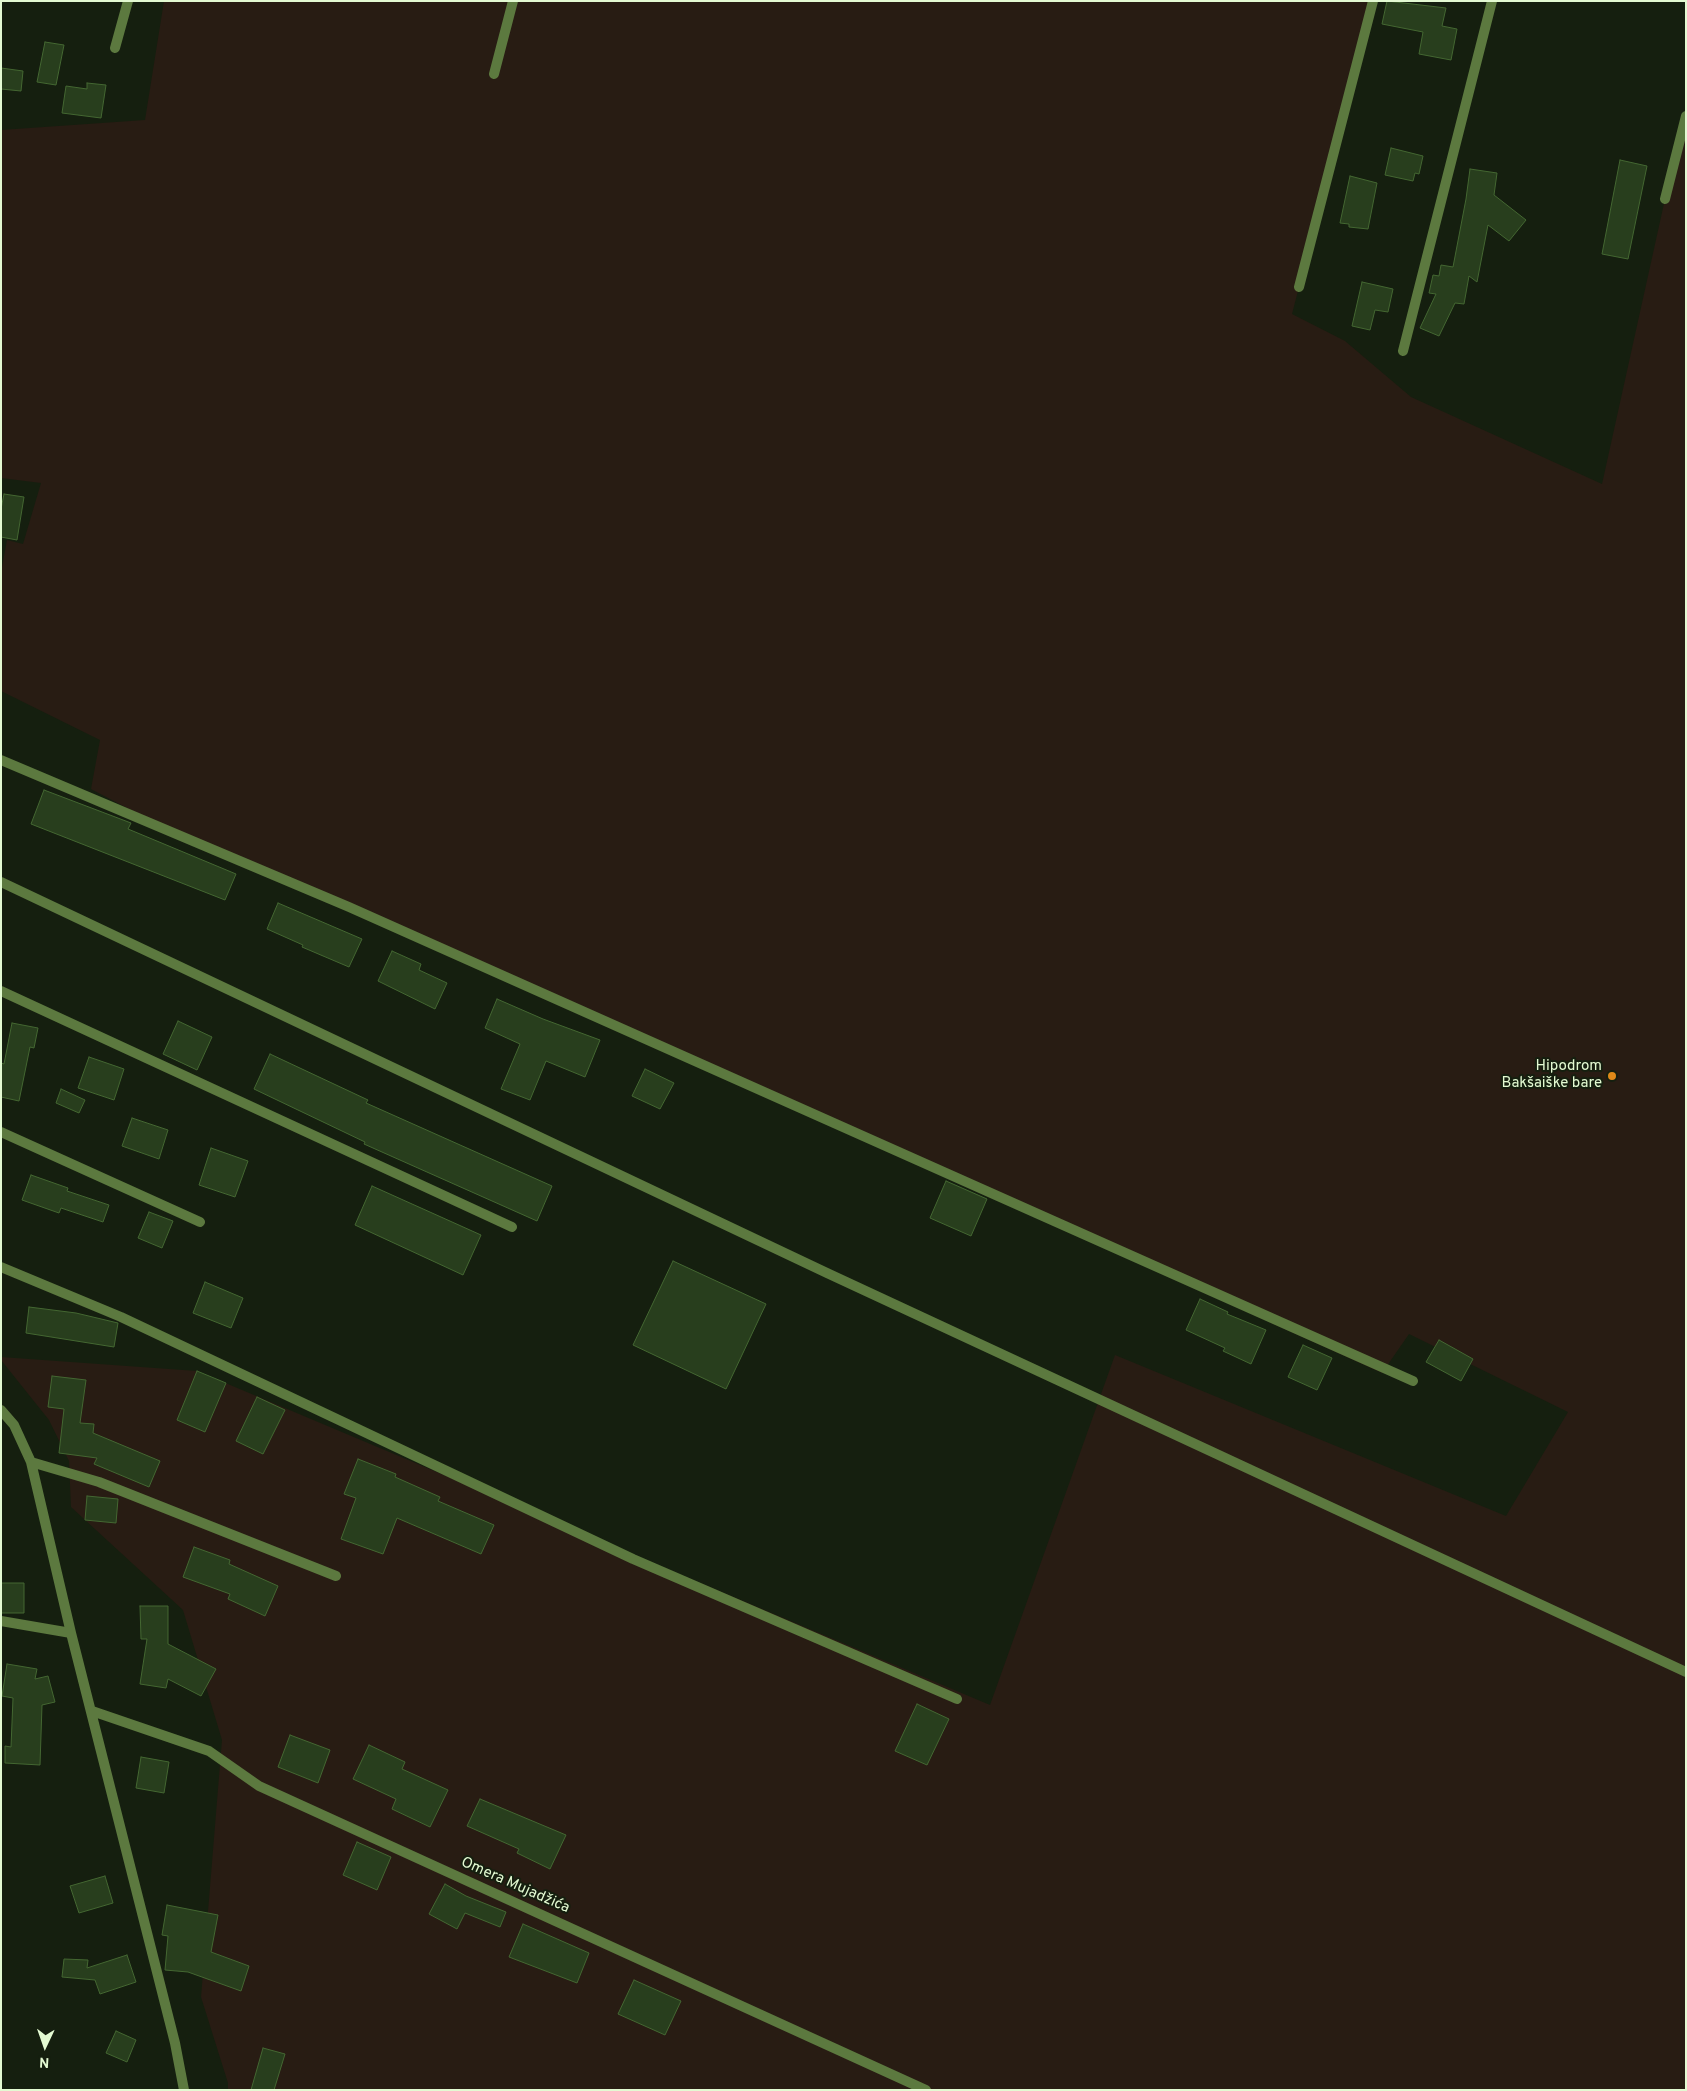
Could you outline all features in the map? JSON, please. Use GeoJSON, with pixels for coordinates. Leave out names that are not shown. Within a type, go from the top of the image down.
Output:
{"type":"FeatureCollection","features":[{"type":"Feature","properties":{"kind":"street"},"geometry":{"type":"LineString","coordinates":[[115,48],[128,1]]}},
{"type":"Feature","properties":{"kind":"street"},"geometry":{"type":"LineString","coordinates":[[494,74],[513,1]]}},
{"type":"Feature","properties":{"kind":"street"},"geometry":{"type":"LineString","coordinates":[[1299,287],[1373,1]]}},
{"type":"Feature","properties":{"kind":"street"},"geometry":{"type":"LineString","coordinates":[[1403,351],[1492,1]]}},
{"type":"Feature","properties":{"kind":"street"},"geometry":{"type":"LineString","coordinates":[[1665,199],[1686,116]]}},
{"type":"Feature","properties":{"kind":"street"},"geometry":{"type":"LineString","coordinates":[[1,760],[340,903],[1413,1381]]}},
{"type":"Feature","properties":{"kind":"street"},"geometry":{"type":"LineString","coordinates":[[1,882],[845,1281],[1686,1672]]}},
{"type":"Feature","properties":{"kind":"street"},"geometry":{"type":"LineString","coordinates":[[1,991],[512,1227]]}},
{"type":"Feature","properties":{"kind":"street"},"geometry":{"type":"LineString","coordinates":[[1,1132],[200,1222]]}},
{"type":"Feature","properties":{"kind":"street"},"geometry":{"type":"LineString","coordinates":[[1,1267],[121,1317],[633,1559],[957,1699]]}},
{"type":"Feature","properties":{"kind":"street"},"geometry":{"type":"LineString","coordinates":[[1,1410],[14,1425],[31,1462],[71,1633],[175,2043],[184,2090]]}},
{"type":"Feature","properties":{"kind":"street"},"geometry":{"type":"LineString","coordinates":[[31,1462],[99,1482],[336,1576]]}},
{"type":"Feature","properties":{"kind":"street"},"geometry":{"type":"LineString","coordinates":[[1,1621],[71,1633]]}},
{"type":"Feature","properties":{"kind":"street","name":"Omera Mujadžića"},"geometry":{"type":"LineString","coordinates":[[92,1710],[209,1751],[259,1786],[926,2090]]}},
{"type":"Feature","properties":{"kind":"shaded area"},"geometry":{"type":"Polygon","coordinates":[[[164,1],[1373,1],[1292,314],[1345,341],[1411,397],[1602,484],[1665,199],[1686,116],[1686,2090],[228,2090],[228,2083],[201,1997],[222,1740],[183,1610],[71,1507],[69,1461],[49,1420],[1,1360],[1,1357],[197,1371],[990,1705],[1115,1355],[1506,1516],[1568,1412],[1409,1334],[1382,1373],[349,907],[167,829],[91,789],[100,740],[1,691],[1,572],[7,540],[23,544],[41,483],[1,478],[1,130],[145,120],[164,1]]]}},
{"type":"Feature","properties":{"kind":"building"},"geometry":{"type":"Polygon","coordinates":[[[1387,1],[1446,8],[1442,26],[1457,29],[1451,60],[1419,54],[1423,32],[1382,24],[1387,1]]]}},
{"type":"Feature","properties":{"kind":"building"},"geometry":{"type":"Polygon","coordinates":[[[45,42],[64,45],[56,85],[37,82],[45,42]]]}},
{"type":"Feature","properties":{"kind":"building"},"geometry":{"type":"Polygon","coordinates":[[[1,68],[23,71],[21,91],[1,89],[1,68]]]}},
{"type":"Feature","properties":{"kind":"building"},"geometry":{"type":"Polygon","coordinates":[[[87,83],[106,85],[101,118],[62,113],[66,86],[87,89],[87,83]]]}},
{"type":"Feature","properties":{"kind":"building"},"geometry":{"type":"Polygon","coordinates":[[[1391,148],[1423,156],[1419,174],[1415,173],[1413,181],[1385,175],[1391,148]]]}},
{"type":"Feature","properties":{"kind":"building"},"geometry":{"type":"Polygon","coordinates":[[[1620,160],[1647,166],[1628,259],[1602,254],[1620,160]]]}},
{"type":"Feature","properties":{"kind":"building"},"geometry":{"type":"Polygon","coordinates":[[[1470,169],[1497,173],[1494,195],[1526,220],[1509,241],[1488,225],[1477,282],[1469,276],[1464,304],[1455,303],[1439,336],[1420,328],[1436,294],[1429,293],[1433,275],[1439,276],[1441,265],[1453,267],[1470,169]]]}},
{"type":"Feature","properties":{"kind":"building"},"geometry":{"type":"Polygon","coordinates":[[[1350,176],[1377,183],[1368,229],[1349,227],[1349,224],[1340,223],[1350,176]]]}},
{"type":"Feature","properties":{"kind":"building"},"geometry":{"type":"Polygon","coordinates":[[[1362,282],[1393,289],[1388,312],[1375,310],[1370,330],[1352,326],[1362,282]]]}},
{"type":"Feature","properties":{"kind":"building"},"geometry":{"type":"Polygon","coordinates":[[[4,494],[24,497],[17,540],[1,537],[1,509],[4,494]]]}},
{"type":"Feature","properties":{"kind":"building"},"geometry":{"type":"Polygon","coordinates":[[[44,790],[131,823],[128,829],[236,874],[225,900],[31,824],[44,790]]]}},
{"type":"Feature","properties":{"kind":"building"},"geometry":{"type":"Polygon","coordinates":[[[278,903],[362,939],[349,967],[302,947],[303,945],[267,929],[278,903]]]}},
{"type":"Feature","properties":{"kind":"building"},"geometry":{"type":"Polygon","coordinates":[[[392,951],[421,964],[419,970],[447,983],[435,1009],[378,981],[392,951]]]}},
{"type":"Feature","properties":{"kind":"building"},"geometry":{"type":"Polygon","coordinates":[[[497,999],[543,1019],[600,1040],[585,1077],[546,1061],[530,1100],[501,1089],[520,1044],[485,1028],[497,999]]]}},
{"type":"Feature","properties":{"kind":"building"},"geometry":{"type":"Polygon","coordinates":[[[178,1021],[212,1037],[197,1070],[163,1054],[178,1021]]]}},
{"type":"Feature","properties":{"kind":"building"},"geometry":{"type":"Polygon","coordinates":[[[12,1023],[38,1028],[34,1048],[30,1047],[19,1101],[1,1097],[1,1063],[4,1064],[12,1023]]]}},
{"type":"Feature","properties":{"kind":"building"},"geometry":{"type":"Polygon","coordinates":[[[270,1054],[368,1100],[366,1103],[552,1186],[537,1221],[364,1144],[365,1142],[254,1089],[270,1054]]]}},
{"type":"Feature","properties":{"kind":"building"},"geometry":{"type":"Polygon","coordinates":[[[89,1057],[124,1069],[114,1100],[78,1088],[89,1057]]]}},
{"type":"Feature","properties":{"kind":"building"},"geometry":{"type":"Polygon","coordinates":[[[645,1069],[674,1083],[660,1109],[632,1096],[645,1069]]]}},
{"type":"Feature","properties":{"kind":"building"},"geometry":{"type":"Polygon","coordinates":[[[61,1089],[85,1100],[79,1113],[56,1103],[61,1089]]]}},
{"type":"Feature","properties":{"kind":"building"},"geometry":{"type":"Polygon","coordinates":[[[132,1118],[168,1130],[159,1159],[122,1146],[132,1118]]]}},
{"type":"Feature","properties":{"kind":"building"},"geometry":{"type":"Polygon","coordinates":[[[211,1148],[248,1161],[235,1197],[199,1185],[211,1148]]]}},
{"type":"Feature","properties":{"kind":"building"},"geometry":{"type":"Polygon","coordinates":[[[31,1175],[68,1188],[67,1191],[109,1205],[103,1222],[61,1208],[59,1213],[22,1200],[31,1175]]]}},
{"type":"Feature","properties":{"kind":"building"},"geometry":{"type":"Polygon","coordinates":[[[946,1181],[987,1199],[971,1236],[930,1218],[946,1181]]]}},
{"type":"Feature","properties":{"kind":"building"},"geometry":{"type":"Polygon","coordinates":[[[372,1186],[481,1235],[463,1275],[355,1225],[372,1186]]]}},
{"type":"Feature","properties":{"kind":"building"},"geometry":{"type":"Polygon","coordinates":[[[149,1212],[173,1221],[162,1248],[138,1238],[149,1212]]]}},
{"type":"Feature","properties":{"kind":"building"},"geometry":{"type":"Polygon","coordinates":[[[673,1261],[766,1304],[726,1389],[633,1345],[673,1261]]]}},
{"type":"Feature","properties":{"kind":"building"},"geometry":{"type":"Polygon","coordinates":[[[205,1282],[243,1298],[231,1328],[193,1313],[205,1282]]]}},
{"type":"Feature","properties":{"kind":"building"},"geometry":{"type":"Polygon","coordinates":[[[1200,1299],[1228,1312],[1227,1314],[1266,1330],[1251,1364],[1223,1351],[1225,1348],[1186,1330],[1200,1299]]]}},
{"type":"Feature","properties":{"kind":"building"},"geometry":{"type":"Polygon","coordinates":[[[29,1307],[76,1313],[118,1323],[114,1347],[26,1333],[29,1307]]]}},
{"type":"Feature","properties":{"kind":"building"},"geometry":{"type":"Polygon","coordinates":[[[1439,1340],[1473,1359],[1461,1381],[1426,1362],[1439,1340]]]}},
{"type":"Feature","properties":{"kind":"building"},"geometry":{"type":"Polygon","coordinates":[[[1303,1345],[1332,1358],[1317,1390],[1288,1377],[1303,1345]]]}},
{"type":"Feature","properties":{"kind":"building"},"geometry":{"type":"Polygon","coordinates":[[[197,1371],[226,1383],[205,1432],[177,1420],[197,1371]]]}},
{"type":"Feature","properties":{"kind":"building"},"geometry":{"type":"Polygon","coordinates":[[[52,1376],[86,1380],[80,1423],[94,1424],[93,1433],[160,1461],[149,1487],[94,1464],[97,1458],[59,1453],[64,1409],[48,1407],[52,1376]]]}},
{"type":"Feature","properties":{"kind":"building"},"geometry":{"type":"Polygon","coordinates":[[[257,1397],[285,1410],[263,1454],[236,1441],[257,1397]]]}},
{"type":"Feature","properties":{"kind":"building"},"geometry":{"type":"Polygon","coordinates":[[[358,1459],[396,1474],[395,1477],[440,1497],[438,1501],[494,1525],[481,1554],[397,1518],[383,1554],[341,1539],[356,1498],[344,1494],[358,1459]]]}},
{"type":"Feature","properties":{"kind":"building"},"geometry":{"type":"Polygon","coordinates":[[[87,1496],[118,1499],[116,1523],[85,1520],[87,1496]]]}},
{"type":"Feature","properties":{"kind":"building"},"geometry":{"type":"Polygon","coordinates":[[[194,1547],[230,1560],[229,1564],[278,1586],[265,1616],[228,1599],[230,1594],[183,1577],[194,1547]]]}},
{"type":"Feature","properties":{"kind":"building"},"geometry":{"type":"Polygon","coordinates":[[[1,1583],[24,1583],[24,1613],[1,1613],[1,1583]]]}},
{"type":"Feature","properties":{"kind":"building"},"geometry":{"type":"Polygon","coordinates":[[[140,1606],[168,1606],[168,1644],[216,1669],[201,1696],[168,1679],[166,1688],[140,1684],[147,1639],[141,1639],[140,1606]]]}},
{"type":"Feature","properties":{"kind":"building"},"geometry":{"type":"Polygon","coordinates":[[[7,1664],[37,1669],[35,1679],[48,1676],[55,1702],[42,1705],[40,1765],[5,1763],[5,1746],[11,1747],[13,1698],[2,1696],[7,1664]]]}},
{"type":"Feature","properties":{"kind":"building"},"geometry":{"type":"Polygon","coordinates":[[[917,1704],[949,1719],[927,1765],[895,1751],[917,1704]]]}},
{"type":"Feature","properties":{"kind":"building"},"geometry":{"type":"Polygon","coordinates":[[[290,1735],[330,1750],[318,1783],[278,1767],[290,1735]]]}},
{"type":"Feature","properties":{"kind":"building"},"geometry":{"type":"Polygon","coordinates":[[[369,1745],[405,1762],[402,1769],[448,1790],[430,1827],[392,1809],[396,1799],[353,1779],[369,1745]]]}},
{"type":"Feature","properties":{"kind":"building"},"geometry":{"type":"Polygon","coordinates":[[[141,1757],[169,1762],[164,1793],[136,1788],[141,1757]]]}},
{"type":"Feature","properties":{"kind":"building"},"geometry":{"type":"Polygon","coordinates":[[[480,1799],[566,1835],[550,1869],[517,1853],[519,1849],[467,1826],[480,1799]]]}},
{"type":"Feature","properties":{"kind":"building"},"geometry":{"type":"Polygon","coordinates":[[[357,1842],[391,1857],[377,1890],[343,1875],[357,1842]]]}},
{"type":"Feature","properties":{"kind":"building"},"geometry":{"type":"Polygon","coordinates":[[[105,1876],[113,1903],[79,1913],[70,1886],[105,1876]]]}},
{"type":"Feature","properties":{"kind":"building"},"geometry":{"type":"Polygon","coordinates":[[[445,1884],[466,1896],[506,1912],[500,1927],[465,1913],[457,1929],[429,1914],[445,1884]]]}},
{"type":"Feature","properties":{"kind":"building"},"geometry":{"type":"Polygon","coordinates":[[[167,1905],[218,1915],[211,1952],[249,1966],[241,1991],[188,1972],[165,1970],[168,1936],[162,1935],[167,1905]]]}},
{"type":"Feature","properties":{"kind":"building"},"geometry":{"type":"Polygon","coordinates":[[[523,1924],[589,1953],[577,1983],[509,1957],[523,1924]]]}},
{"type":"Feature","properties":{"kind":"building"},"geometry":{"type":"Polygon","coordinates":[[[127,1955],[136,1982],[100,1994],[95,1980],[62,1977],[64,1959],[88,1960],[87,1968],[127,1955]]]}},
{"type":"Feature","properties":{"kind":"building"},"geometry":{"type":"Polygon","coordinates":[[[634,1980],[681,2001],[665,2035],[618,2014],[634,1980]]]}},
{"type":"Feature","properties":{"kind":"building"},"geometry":{"type":"Polygon","coordinates":[[[116,2031],[136,2040],[127,2062],[106,2053],[116,2031]]]}},
{"type":"Feature","properties":{"kind":"building"},"geometry":{"type":"Polygon","coordinates":[[[263,2048],[285,2054],[274,2090],[251,2090],[263,2048]]]}},
{"type":"Feature","properties":{"kind":"place","name":"Hipodrom Bakšaiške bare"},"geometry":{"type":"Point","coordinates":[1612,1076]}}]}
